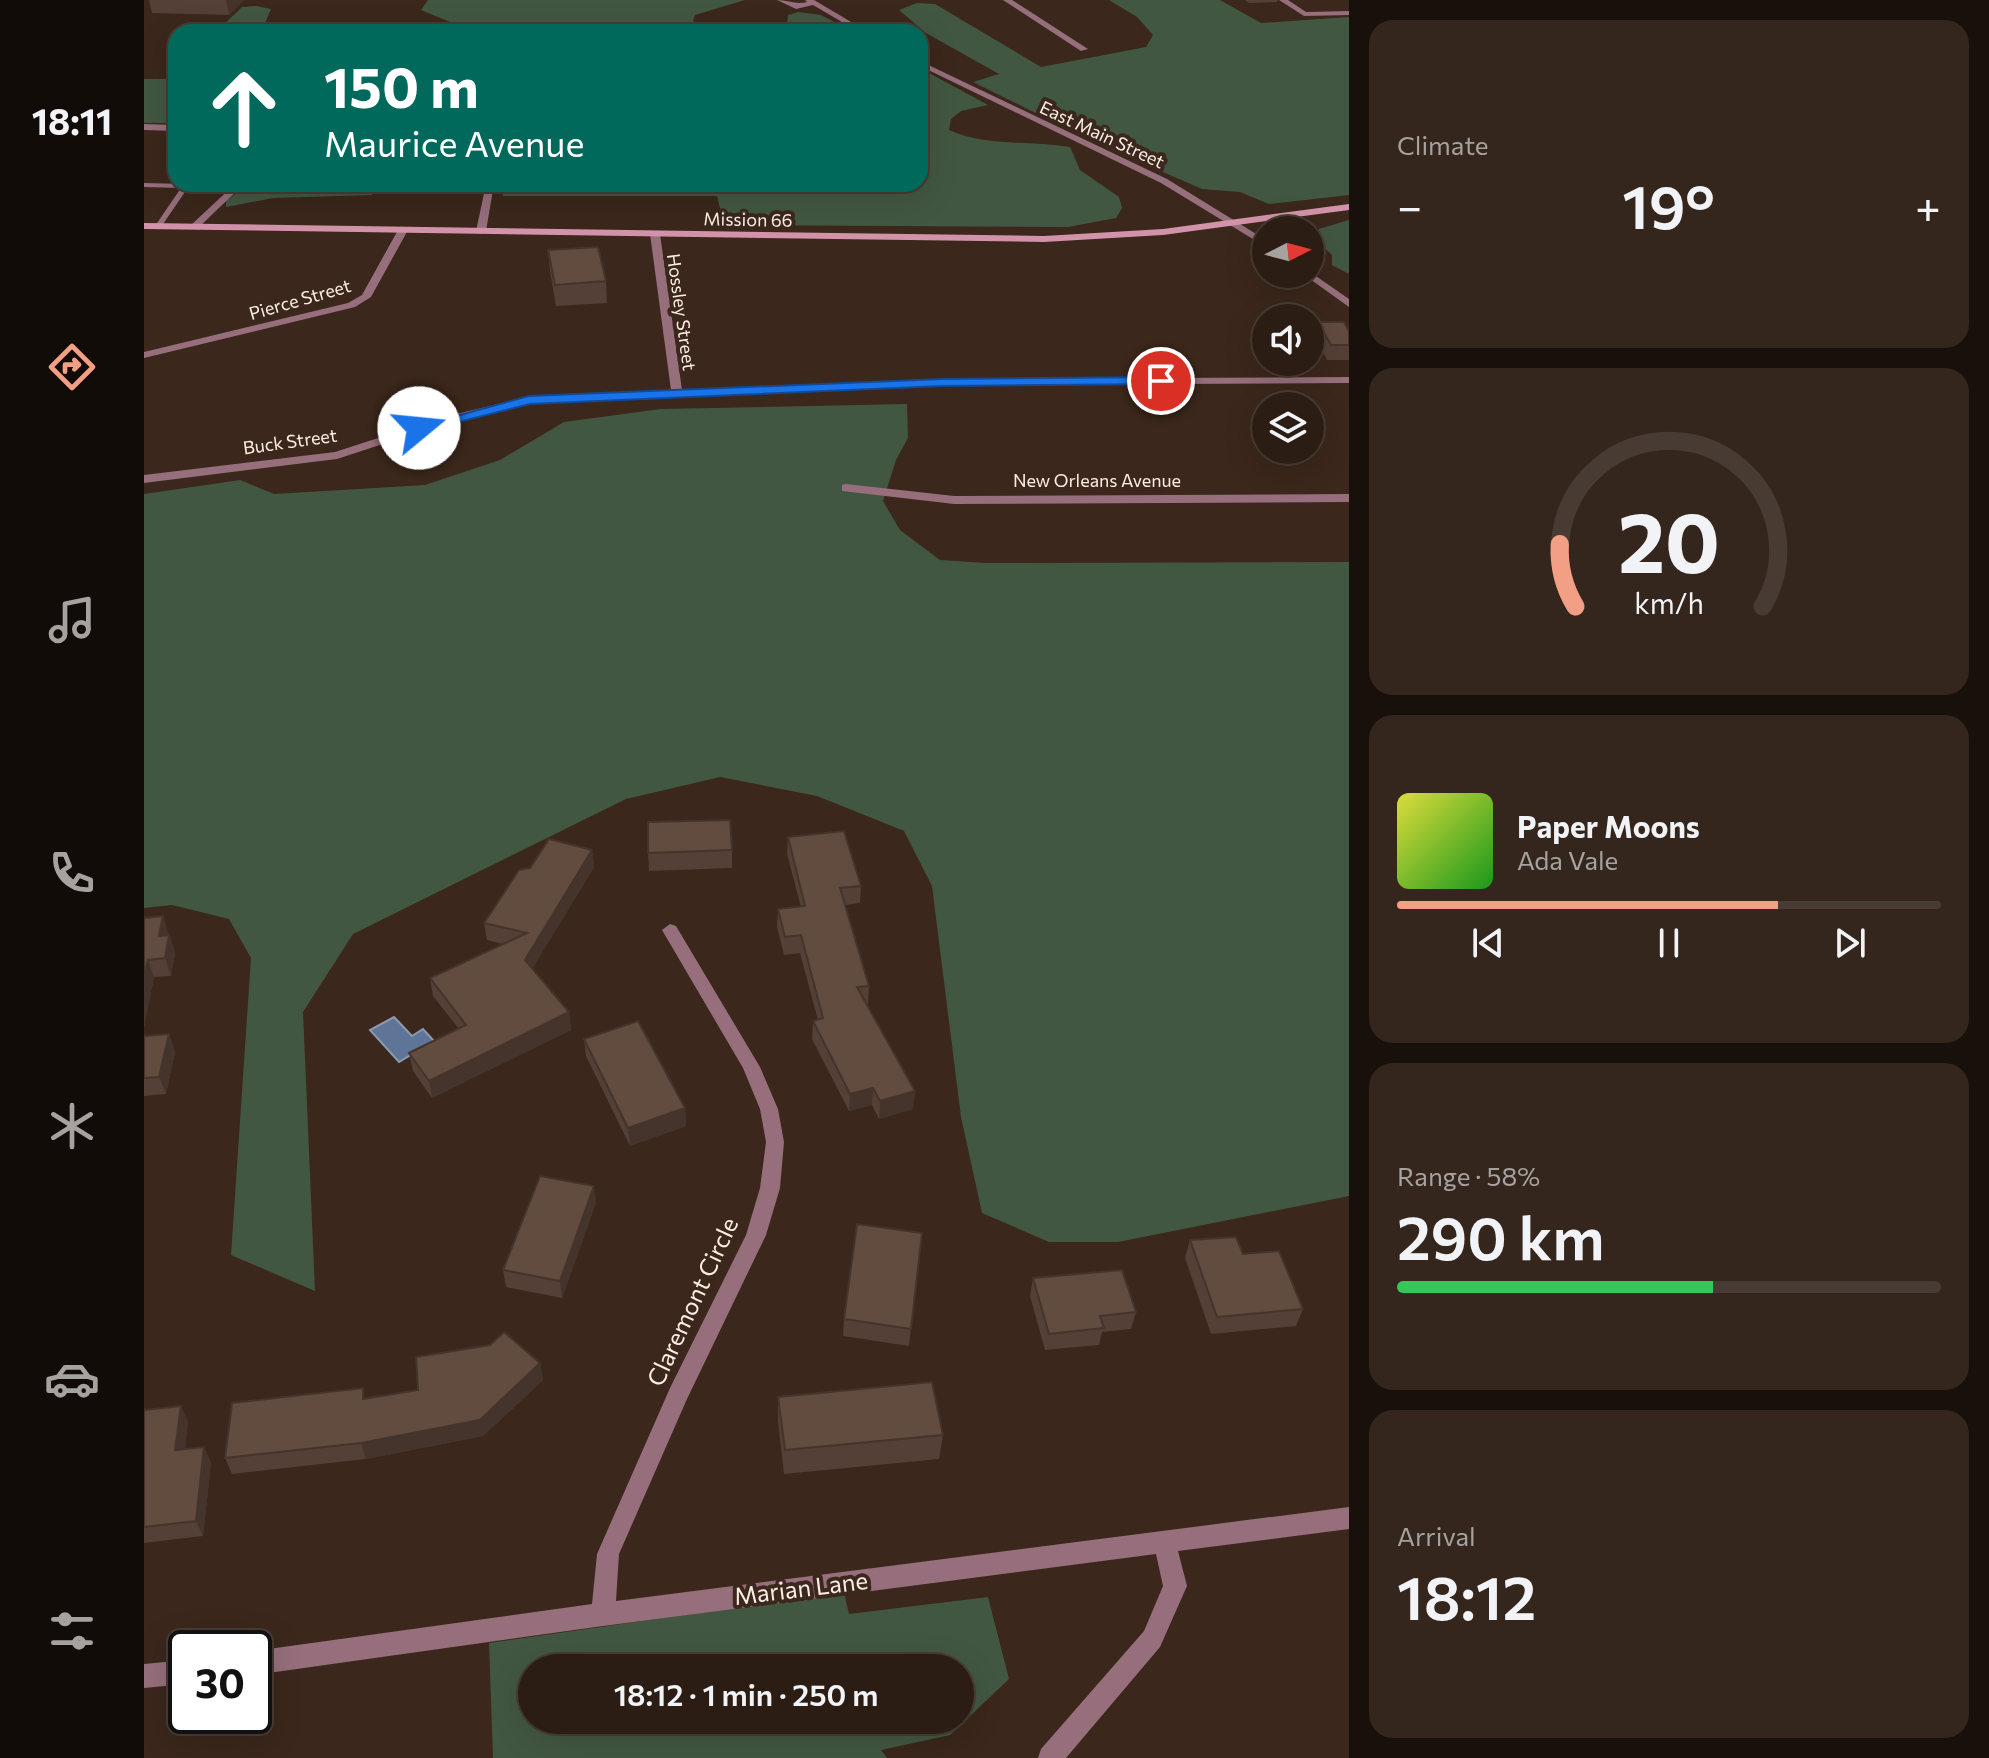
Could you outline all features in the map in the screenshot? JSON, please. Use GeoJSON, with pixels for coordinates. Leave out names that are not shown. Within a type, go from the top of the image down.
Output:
{"type":"FeatureCollection","features":[{"type":"Feature","properties":{"kind":"street"},"geometry":{"type":"LineString","coordinates":[[781,0],[796,7],[810,1],[850,24]]}},
{"type":"Feature","properties":{"kind":"street"},"geometry":{"type":"LineString","coordinates":[[1007,0],[1084,49]]}},
{"type":"Feature","properties":{"kind":"street"},"geometry":{"type":"LineString","coordinates":[[1283,0],[1304,14],[1349,13]]}},
{"type":"Feature","properties":{"kind":"street","name":"East Main Street"},"geometry":{"type":"LineString","coordinates":[[928,67],[980,95],[1164,181],[1252,234]]}},
{"type":"Feature","properties":{"kind":"street"},"geometry":{"type":"LineString","coordinates":[[144,127],[168,128]]}},
{"type":"Feature","properties":{"kind":"street"},"geometry":{"type":"LineString","coordinates":[[194,227],[231,192]]}},
{"type":"Feature","properties":{"kind":"street"},"geometry":{"type":"LineString","coordinates":[[481,231],[488,192]]}},
{"type":"Feature","properties":{"kind":"street","name":"Mission 66"},"geometry":{"type":"LineString","coordinates":[[144,226],[1044,239],[1116,237],[1349,207]]}},
{"type":"Feature","properties":{"kind":"street","name":"Pierce Street"},"geometry":{"type":"LineString","coordinates":[[144,355],[215,341],[351,305],[366,297],[403,230]]}},
{"type":"Feature","properties":{"kind":"street","name":"Hossley Street"},"geometry":{"type":"LineString","coordinates":[[655,234],[677,394]]}},
{"type":"Feature","properties":{"kind":"street"},"geometry":{"type":"LineString","coordinates":[[1324,286],[1349,304]]}},
{"type":"Feature","properties":{"kind":"street","name":"Buck Street"},"geometry":{"type":"LineString","coordinates":[[144,479],[337,455],[447,419],[529,400],[866,385],[1349,380]]}},
{"type":"Feature","properties":{"kind":"street","name":"New Orleans Avenue"},"geometry":{"type":"LineString","coordinates":[[846,488],[954,500],[1349,498]]}},
{"type":"Feature","properties":{"kind":"street","name":"Claremont Circle"},"geometry":{"type":"LineString","coordinates":[[603,1614],[608,1554],[678,1395],[756,1235],[770,1188],[775,1142],[769,1109],[751,1067],[670,930]]}},
{"type":"Feature","properties":{"kind":"street","name":"Marian Lane"},"geometry":{"type":"LineString","coordinates":[[272,1660],[603,1614],[1349,1518]]}},
{"type":"Feature","properties":{"kind":"street"},"geometry":{"type":"LineString","coordinates":[[1050,1758],[1152,1639],[1175,1586],[1165,1543]]}},
{"type":"Feature","properties":{"kind":"street"},"geometry":{"type":"LineString","coordinates":[[144,1676],[168,1674]]}},
{"type":"Feature","properties":{"kind":"lane"},"geometry":{"type":"LineString","coordinates":[[144,185],[168,186]]}},
{"type":"Feature","properties":{"kind":"lane"},"geometry":{"type":"LineString","coordinates":[[159,226],[182,192]]}},
{"type":"Feature","properties":{"kind":"green space"},"geometry":{"type":"Polygon","coordinates":[[[428,0],[745,0],[695,15],[693,21],[699,24],[455,24],[421,10],[428,0]]]}},
{"type":"Feature","properties":{"kind":"green space"},"geometry":{"type":"Polygon","coordinates":[[[1109,0],[1220,0],[1261,23],[1349,17],[1349,195],[1269,204],[1240,192],[1202,189],[1092,141],[973,82],[999,74],[928,34],[928,24],[915,24],[899,10],[917,3],[935,4],[1041,67],[1146,47],[1153,35],[1137,17],[1109,0]]]}},
{"type":"Feature","properties":{"kind":"green space"},"geometry":{"type":"Polygon","coordinates":[[[242,7],[271,9],[265,23],[274,24],[224,24],[242,7]]]}},
{"type":"Feature","properties":{"kind":"green space"},"geometry":{"type":"Polygon","coordinates":[[[798,12],[821,15],[838,24],[787,24],[788,15],[798,12]]]}},
{"type":"Feature","properties":{"kind":"green space"},"geometry":{"type":"Polygon","coordinates":[[[928,72],[988,105],[961,111],[951,119],[949,130],[978,139],[1070,147],[1080,170],[1119,197],[1122,208],[1116,218],[1068,227],[724,225],[717,196],[503,196],[502,192],[928,192],[928,72]]]}},
{"type":"Feature","properties":{"kind":"green space"},"geometry":{"type":"Polygon","coordinates":[[[144,79],[168,79],[168,123],[144,123],[144,79]]]}},
{"type":"Feature","properties":{"kind":"green space"},"geometry":{"type":"Polygon","coordinates":[[[237,192],[378,192],[371,195],[273,198],[226,207],[226,201],[237,192]]]}},
{"type":"Feature","properties":{"kind":"green space"},"geometry":{"type":"Polygon","coordinates":[[[1349,220],[1349,274],[1332,265],[1332,255],[1324,248],[1324,228],[1349,220]]]}},
{"type":"Feature","properties":{"kind":"green space"},"geometry":{"type":"Polygon","coordinates":[[[907,404],[908,438],[896,460],[883,501],[900,530],[940,560],[986,563],[1349,562],[1349,1196],[1118,1242],[1049,1242],[982,1213],[961,1117],[932,886],[904,831],[817,796],[720,777],[626,799],[353,934],[303,1012],[315,1291],[231,1255],[251,958],[229,919],[172,905],[144,908],[144,494],[240,480],[274,494],[425,485],[500,460],[564,422],[661,409],[907,404]]]}},
{"type":"Feature","properties":{"kind":"green space"},"geometry":{"type":"Polygon","coordinates":[[[844,1592],[849,1614],[988,1597],[1009,1679],[974,1712],[974,1654],[518,1654],[518,1734],[951,1734],[881,1750],[887,1758],[493,1758],[489,1643],[844,1592]]]}},
{"type":"Feature","properties":{"kind":"water"},"geometry":{"type":"Polygon","coordinates":[[[394,1017],[412,1036],[423,1029],[434,1041],[399,1062],[370,1030],[394,1017]]]}},
{"type":"Feature","properties":{"kind":"building"},"geometry":{"type":"Polygon","coordinates":[[[598,247],[606,281],[555,285],[548,250],[598,247]]]}},
{"type":"Feature","properties":{"kind":"building"},"geometry":{"type":"Polygon","coordinates":[[[1324,322],[1344,322],[1349,331],[1349,345],[1331,345],[1324,333],[1324,322]]]}},
{"type":"Feature","properties":{"kind":"building"},"geometry":{"type":"Polygon","coordinates":[[[730,820],[732,850],[648,853],[648,822],[730,820]]]}},
{"type":"Feature","properties":{"kind":"building"},"geometry":{"type":"Polygon","coordinates":[[[844,831],[861,886],[840,888],[869,986],[857,987],[915,1091],[880,1101],[873,1088],[850,1094],[813,1021],[823,1018],[801,935],[785,937],[778,909],[805,906],[788,837],[844,831]]]}},
{"type":"Feature","properties":{"kind":"building"},"geometry":{"type":"Polygon","coordinates":[[[549,839],[592,850],[525,960],[569,1012],[429,1081],[409,1053],[466,1025],[430,978],[527,933],[484,923],[519,870],[530,868],[549,839]]]}},
{"type":"Feature","properties":{"kind":"building"},"geometry":{"type":"Polygon","coordinates":[[[163,916],[159,936],[169,935],[165,958],[148,960],[144,977],[144,918],[163,916]]]}},
{"type":"Feature","properties":{"kind":"building"},"geometry":{"type":"Polygon","coordinates":[[[638,1021],[685,1108],[628,1128],[584,1039],[638,1021]]]}},
{"type":"Feature","properties":{"kind":"building"},"geometry":{"type":"Polygon","coordinates":[[[169,1034],[159,1077],[144,1078],[144,1036],[169,1034]]]}},
{"type":"Feature","properties":{"kind":"building"},"geometry":{"type":"Polygon","coordinates":[[[540,1176],[594,1186],[560,1281],[503,1270],[540,1176]]]}},
{"type":"Feature","properties":{"kind":"building"},"geometry":{"type":"Polygon","coordinates":[[[857,1224],[922,1233],[911,1329],[844,1319],[857,1224]]]}},
{"type":"Feature","properties":{"kind":"building"},"geometry":{"type":"Polygon","coordinates":[[[1236,1237],[1243,1254],[1279,1251],[1303,1309],[1217,1317],[1190,1240],[1236,1237]]]}},
{"type":"Feature","properties":{"kind":"building"},"geometry":{"type":"Polygon","coordinates":[[[1122,1270],[1136,1312],[1100,1316],[1104,1328],[1049,1334],[1033,1278],[1122,1270]]]}},
{"type":"Feature","properties":{"kind":"building"},"geometry":{"type":"Polygon","coordinates":[[[504,1332],[540,1363],[480,1420],[361,1443],[225,1458],[232,1403],[363,1388],[363,1399],[418,1390],[416,1357],[490,1345],[504,1332]]]}},
{"type":"Feature","properties":{"kind":"building"},"geometry":{"type":"Polygon","coordinates":[[[932,1382],[943,1435],[785,1450],[778,1397],[932,1382]]]}},
{"type":"Feature","properties":{"kind":"building"},"geometry":{"type":"Polygon","coordinates":[[[181,1406],[175,1450],[204,1447],[196,1521],[144,1527],[144,1410],[181,1406]]]}},
{"type":"Feature","properties":{"kind":"route"},"geometry":{"type":"LineString","coordinates":[[419,428],[529,400],[942,382],[1161,381]]}}]}
